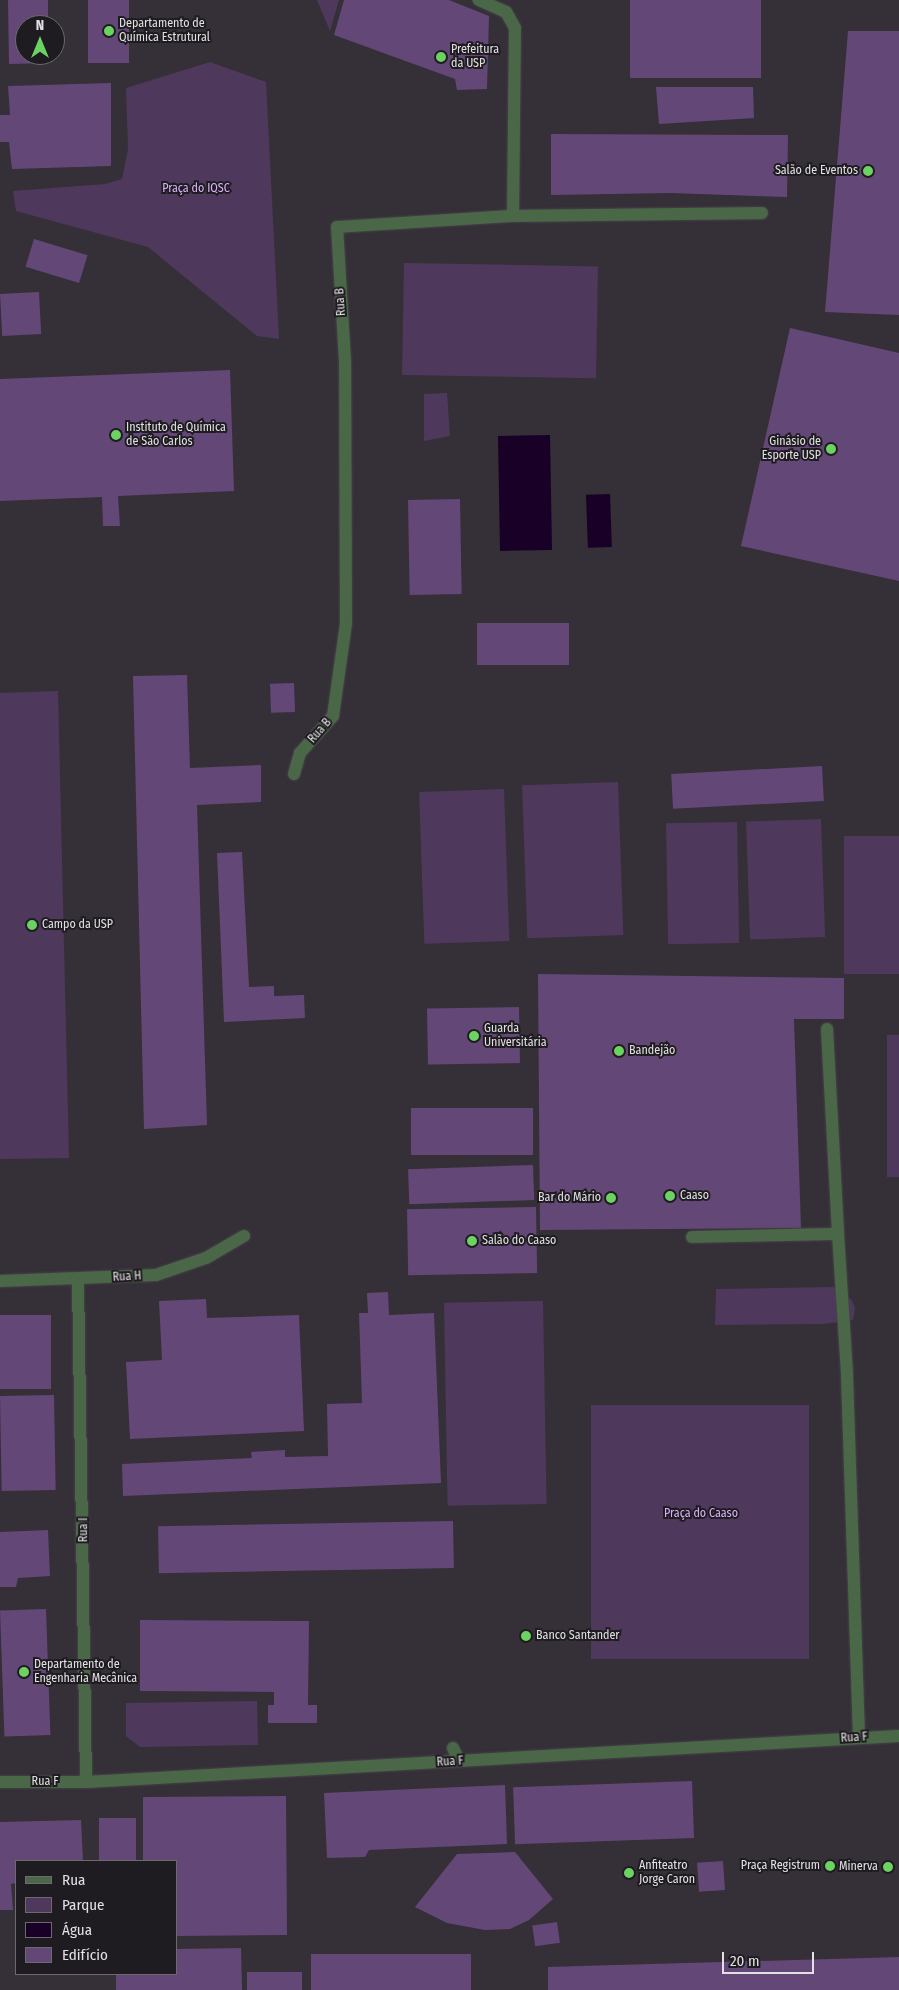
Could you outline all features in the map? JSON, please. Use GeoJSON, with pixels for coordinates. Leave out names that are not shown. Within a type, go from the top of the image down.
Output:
{"type":"FeatureCollection","features":[{"type":"Feature","properties":{"kind":"street"},"geometry":{"type":"LineString","coordinates":[[479,0],[506,12],[515,28],[513,216],[762,213]]}},
{"type":"Feature","properties":{"kind":"street","name":"Rua B"},"geometry":{"type":"LineString","coordinates":[[294,774],[300,753],[333,716],[346,623],[345,361],[336,226],[513,216]]}},
{"type":"Feature","properties":{"kind":"street"},"geometry":{"type":"LineString","coordinates":[[827,1029],[847,1375],[859,1738]]}},
{"type":"Feature","properties":{"kind":"street"},"geometry":{"type":"LineString","coordinates":[[692,1237],[763,1241],[838,1234]]}},
{"type":"Feature","properties":{"kind":"street","name":"Rua H"},"geometry":{"type":"LineString","coordinates":[[0,1281],[156,1275],[206,1258],[244,1236]]}},
{"type":"Feature","properties":{"kind":"street","name":"Rua I"},"geometry":{"type":"LineString","coordinates":[[78,1279],[86,1782]]}},
{"type":"Feature","properties":{"kind":"street","name":"Rua F"},"geometry":{"type":"LineString","coordinates":[[0,1782],[86,1782],[899,1736]]}},
{"type":"Feature","properties":{"kind":"street"},"geometry":{"type":"LineString","coordinates":[[453,1748],[459,1761]]}},
{"type":"Feature","properties":{"kind":"shaded area"},"geometry":{"type":"Polygon","coordinates":[[[0,0],[899,0],[899,1990],[0,1990],[0,0]]]}},
{"type":"Feature","properties":{"kind":"green space"},"geometry":{"type":"Polygon","coordinates":[[[317,0],[339,0],[330,31],[317,0]]]}},
{"type":"Feature","properties":{"kind":"green space","name":"Praça do IQSC"},"geometry":{"type":"Polygon","coordinates":[[[210,62],[266,82],[279,339],[257,336],[148,247],[16,211],[13,191],[105,184],[122,179],[128,149],[126,88],[210,62]]]}},
{"type":"Feature","properties":{"kind":"green space"},"geometry":{"type":"Polygon","coordinates":[[[404,263],[598,266],[596,378],[402,375],[404,263]]]}},
{"type":"Feature","properties":{"kind":"green space"},"geometry":{"type":"Polygon","coordinates":[[[447,393],[450,436],[424,441],[424,394],[447,393]]]}},
{"type":"Feature","properties":{"kind":"green space","name":"Campo da USP"},"geometry":{"type":"Polygon","coordinates":[[[58,691],[69,1158],[0,1159],[0,693],[58,691]]]}},
{"type":"Feature","properties":{"kind":"green space"},"geometry":{"type":"Polygon","coordinates":[[[618,782],[623,935],[527,938],[522,785],[618,782]]]}},
{"type":"Feature","properties":{"kind":"green space"},"geometry":{"type":"Polygon","coordinates":[[[504,789],[509,941],[424,944],[419,792],[504,789]]]}},
{"type":"Feature","properties":{"kind":"green space"},"geometry":{"type":"Polygon","coordinates":[[[821,819],[825,937],[750,940],[746,822],[821,819]]]}},
{"type":"Feature","properties":{"kind":"green space"},"geometry":{"type":"Polygon","coordinates":[[[737,822],[739,943],[668,944],[666,823],[737,822]]]}},
{"type":"Feature","properties":{"kind":"green space"},"geometry":{"type":"Polygon","coordinates":[[[844,836],[899,836],[899,974],[844,974],[844,836]]]}},
{"type":"Feature","properties":{"kind":"green space"},"geometry":{"type":"Polygon","coordinates":[[[887,1035],[899,1035],[899,1177],[887,1177],[887,1035]]]}},
{"type":"Feature","properties":{"kind":"green space"},"geometry":{"type":"Polygon","coordinates":[[[833,1287],[852,1300],[855,1308],[853,1320],[823,1324],[715,1325],[716,1289],[833,1287]]]}},
{"type":"Feature","properties":{"kind":"green space"},"geometry":{"type":"Polygon","coordinates":[[[543,1301],[547,1504],[448,1506],[444,1303],[543,1301]]]}},
{"type":"Feature","properties":{"kind":"green space","name":"Praça do Caaso"},"geometry":{"type":"Polygon","coordinates":[[[591,1405],[809,1405],[809,1659],[591,1659],[591,1405]]]}},
{"type":"Feature","properties":{"kind":"green space"},"geometry":{"type":"Polygon","coordinates":[[[257,1701],[258,1745],[140,1747],[126,1736],[126,1703],[257,1701]]]}},
{"type":"Feature","properties":{"kind":"water"},"geometry":{"type":"Polygon","coordinates":[[[550,435],[552,550],[500,551],[498,436],[550,435]]]}},
{"type":"Feature","properties":{"kind":"water"},"geometry":{"type":"Polygon","coordinates":[[[610,494],[612,547],[588,548],[586,495],[610,494]]]}},
{"type":"Feature","properties":{"kind":"building"},"geometry":{"type":"Polygon","coordinates":[[[8,0],[48,0],[48,15],[15,15],[15,64],[9,64],[8,0]]]}},
{"type":"Feature","properties":{"kind":"building","name":"Departamento de Química Estrutural"},"geometry":{"type":"Polygon","coordinates":[[[88,0],[129,0],[129,63],[88,63],[88,0]]]}},
{"type":"Feature","properties":{"kind":"building","name":"Prefeitura da USP"},"geometry":{"type":"Polygon","coordinates":[[[344,0],[449,0],[489,16],[487,89],[457,90],[455,79],[334,35],[344,0]]]}},
{"type":"Feature","properties":{"kind":"building"},"geometry":{"type":"Polygon","coordinates":[[[630,0],[761,0],[761,78],[630,78],[630,0]]]}},
{"type":"Feature","properties":{"kind":"building","name":"Salão de Eventos"},"geometry":{"type":"Polygon","coordinates":[[[848,31],[899,31],[899,315],[825,312],[848,31]]]}},
{"type":"Feature","properties":{"kind":"building"},"geometry":{"type":"Polygon","coordinates":[[[111,83],[111,166],[12,169],[9,142],[0,142],[0,115],[10,115],[8,86],[111,83]]]}},
{"type":"Feature","properties":{"kind":"building"},"geometry":{"type":"Polygon","coordinates":[[[656,87],[753,87],[754,118],[659,124],[656,87]]]}},
{"type":"Feature","properties":{"kind":"building"},"geometry":{"type":"Polygon","coordinates":[[[551,134],[788,135],[787,197],[670,193],[551,195],[551,134]]]}},
{"type":"Feature","properties":{"kind":"building"},"geometry":{"type":"Polygon","coordinates":[[[34,239],[88,255],[79,283],[26,267],[34,239]]]}},
{"type":"Feature","properties":{"kind":"building"},"geometry":{"type":"Polygon","coordinates":[[[39,292],[41,334],[2,336],[0,294],[39,292]]]}},
{"type":"Feature","properties":{"kind":"building","name":"Ginásio de Esporte USP"},"geometry":{"type":"Polygon","coordinates":[[[790,328],[899,353],[899,581],[741,546],[790,328]]]}},
{"type":"Feature","properties":{"kind":"building","name":"Instituto de Química de São Carlos"},"geometry":{"type":"Polygon","coordinates":[[[230,370],[234,491],[118,496],[120,526],[103,526],[102,497],[0,501],[0,379],[230,370]]]}},
{"type":"Feature","properties":{"kind":"building"},"geometry":{"type":"Polygon","coordinates":[[[460,499],[462,594],[410,595],[408,500],[460,499]]]}},
{"type":"Feature","properties":{"kind":"building"},"geometry":{"type":"Polygon","coordinates":[[[477,623],[569,623],[569,665],[477,665],[477,623]]]}},
{"type":"Feature","properties":{"kind":"building"},"geometry":{"type":"Polygon","coordinates":[[[187,675],[190,768],[261,765],[261,802],[197,805],[207,1125],[144,1129],[133,676],[187,675]]]}},
{"type":"Feature","properties":{"kind":"building"},"geometry":{"type":"Polygon","coordinates":[[[294,683],[295,712],[271,713],[270,684],[294,683]]]}},
{"type":"Feature","properties":{"kind":"building"},"geometry":{"type":"Polygon","coordinates":[[[822,766],[824,801],[673,809],[671,774],[822,766]]]}},
{"type":"Feature","properties":{"kind":"building"},"geometry":{"type":"Polygon","coordinates":[[[242,852],[249,987],[274,986],[274,996],[304,995],[305,1018],[224,1022],[217,853],[242,852]]]}},
{"type":"Feature","properties":{"kind":"building"},"geometry":{"type":"Polygon","coordinates":[[[538,974],[844,978],[844,1019],[794,1019],[801,1228],[540,1230],[538,974]]]}},
{"type":"Feature","properties":{"kind":"building","name":"Guarda Universitária"},"geometry":{"type":"Polygon","coordinates":[[[519,1007],[520,1063],[428,1065],[427,1009],[519,1007]]]}},
{"type":"Feature","properties":{"kind":"building"},"geometry":{"type":"Polygon","coordinates":[[[411,1108],[533,1108],[533,1155],[411,1155],[411,1108]]]}},
{"type":"Feature","properties":{"kind":"building"},"geometry":{"type":"Polygon","coordinates":[[[533,1165],[534,1200],[409,1204],[408,1169],[533,1165]]]}},
{"type":"Feature","properties":{"kind":"building","name":"Salão do Caaso"},"geometry":{"type":"Polygon","coordinates":[[[536,1207],[537,1273],[408,1275],[407,1209],[536,1207]]]}},
{"type":"Feature","properties":{"kind":"building"},"geometry":{"type":"Polygon","coordinates":[[[388,1292],[389,1315],[434,1313],[441,1483],[123,1496],[122,1464],[252,1458],[251,1452],[285,1450],[285,1457],[328,1456],[327,1404],[362,1403],[359,1313],[368,1313],[367,1293],[388,1292]]]}},
{"type":"Feature","properties":{"kind":"building"},"geometry":{"type":"Polygon","coordinates":[[[206,1299],[207,1318],[299,1315],[304,1431],[130,1439],[126,1362],[162,1360],[159,1301],[206,1299]]]}},
{"type":"Feature","properties":{"kind":"building"},"geometry":{"type":"Polygon","coordinates":[[[0,1315],[51,1315],[51,1389],[0,1389],[0,1315]]]}},
{"type":"Feature","properties":{"kind":"building"},"geometry":{"type":"Polygon","coordinates":[[[54,1395],[56,1490],[2,1491],[0,1396],[54,1395]]]}},
{"type":"Feature","properties":{"kind":"building"},"geometry":{"type":"Polygon","coordinates":[[[453,1521],[454,1568],[159,1573],[158,1526],[453,1521]]]}},
{"type":"Feature","properties":{"kind":"building"},"geometry":{"type":"Polygon","coordinates":[[[48,1530],[50,1576],[18,1578],[16,1587],[0,1587],[0,1532],[48,1530]]]}},
{"type":"Feature","properties":{"kind":"building","name":"Departamento de Engenharia Mecânica"},"geometry":{"type":"Polygon","coordinates":[[[46,1609],[50,1735],[4,1737],[0,1611],[46,1609]]]}},
{"type":"Feature","properties":{"kind":"building"},"geometry":{"type":"Polygon","coordinates":[[[140,1620],[309,1621],[308,1705],[317,1705],[317,1723],[268,1723],[268,1705],[274,1705],[274,1692],[140,1691],[140,1620]]]}},
{"type":"Feature","properties":{"kind":"building"},"geometry":{"type":"Polygon","coordinates":[[[692,1781],[694,1838],[515,1844],[513,1787],[692,1781]]]}},
{"type":"Feature","properties":{"kind":"building"},"geometry":{"type":"Polygon","coordinates":[[[505,1785],[507,1844],[369,1850],[365,1857],[327,1858],[324,1793],[505,1785]]]}},
{"type":"Feature","properties":{"kind":"building"},"geometry":{"type":"Polygon","coordinates":[[[286,1796],[287,1935],[178,1936],[178,1860],[143,1860],[143,1797],[286,1796]]]}},
{"type":"Feature","properties":{"kind":"building"},"geometry":{"type":"Polygon","coordinates":[[[99,1818],[136,1818],[136,1860],[99,1860],[99,1818]]]}},
{"type":"Feature","properties":{"kind":"building"},"geometry":{"type":"Polygon","coordinates":[[[81,1820],[83,1860],[15,1860],[15,1883],[11,1884],[13,1910],[0,1910],[0,1822],[81,1820]]]}},
{"type":"Feature","properties":{"kind":"building"},"geometry":{"type":"Polygon","coordinates":[[[515,1852],[553,1899],[529,1920],[510,1929],[485,1930],[447,1923],[415,1907],[457,1854],[515,1852]]]}},
{"type":"Feature","properties":{"kind":"building"},"geometry":{"type":"Polygon","coordinates":[[[723,1861],[725,1890],[699,1892],[697,1863],[723,1861]]]}},
{"type":"Feature","properties":{"kind":"building"},"geometry":{"type":"Polygon","coordinates":[[[557,1922],[560,1943],[535,1946],[532,1925],[557,1922]]]}},
{"type":"Feature","properties":{"kind":"building"},"geometry":{"type":"Polygon","coordinates":[[[241,1948],[242,1990],[116,1990],[116,1975],[178,1975],[178,1949],[241,1948]]]}},
{"type":"Feature","properties":{"kind":"building"},"geometry":{"type":"Polygon","coordinates":[[[311,1954],[471,1954],[471,1990],[311,1990],[311,1954]]]}},
{"type":"Feature","properties":{"kind":"building"},"geometry":{"type":"Polygon","coordinates":[[[899,1957],[899,1990],[548,1990],[548,1967],[899,1957]]]}},
{"type":"Feature","properties":{"kind":"building"},"geometry":{"type":"Polygon","coordinates":[[[247,1972],[302,1972],[302,1990],[247,1990],[247,1972]]]}},
{"type":"Feature","properties":{"kind":"place","name":"Departamento de Química Estrutural"},"geometry":{"type":"Point","coordinates":[109,31]}},
{"type":"Feature","properties":{"kind":"place","name":"Prefeitura da USP"},"geometry":{"type":"Point","coordinates":[441,57]}},
{"type":"Feature","properties":{"kind":"place","name":"Salão de Eventos"},"geometry":{"type":"Point","coordinates":[868,171]}},
{"type":"Feature","properties":{"kind":"place","name":"Instituto de Química de São Carlos"},"geometry":{"type":"Point","coordinates":[116,435]}},
{"type":"Feature","properties":{"kind":"place","name":"Ginásio de Esporte USP"},"geometry":{"type":"Point","coordinates":[831,449]}},
{"type":"Feature","properties":{"kind":"place","name":"Campo da USP"},"geometry":{"type":"Point","coordinates":[32,925]}},
{"type":"Feature","properties":{"kind":"place","name":"Guarda Universitária"},"geometry":{"type":"Point","coordinates":[474,1036]}},
{"type":"Feature","properties":{"kind":"place","name":"Bandejão"},"geometry":{"type":"Point","coordinates":[619,1051]}},
{"type":"Feature","properties":{"kind":"place","name":"Caaso"},"geometry":{"type":"Point","coordinates":[670,1196]}},
{"type":"Feature","properties":{"kind":"place","name":"Bar do Mário"},"geometry":{"type":"Point","coordinates":[611,1198]}},
{"type":"Feature","properties":{"kind":"place","name":"Salão do Caaso"},"geometry":{"type":"Point","coordinates":[472,1241]}},
{"type":"Feature","properties":{"kind":"place","name":"Banco Santander"},"geometry":{"type":"Point","coordinates":[526,1636]}},
{"type":"Feature","properties":{"kind":"place","name":"Departamento de Engenharia Mecânica"},"geometry":{"type":"Point","coordinates":[24,1672]}},
{"type":"Feature","properties":{"kind":"place","name":"Praça Registrum"},"geometry":{"type":"Point","coordinates":[830,1866]}},
{"type":"Feature","properties":{"kind":"place","name":"Minerva"},"geometry":{"type":"Point","coordinates":[888,1867]}},
{"type":"Feature","properties":{"kind":"place","name":"Anfiteatro Jorge Caron"},"geometry":{"type":"Point","coordinates":[629,1873]}}]}
